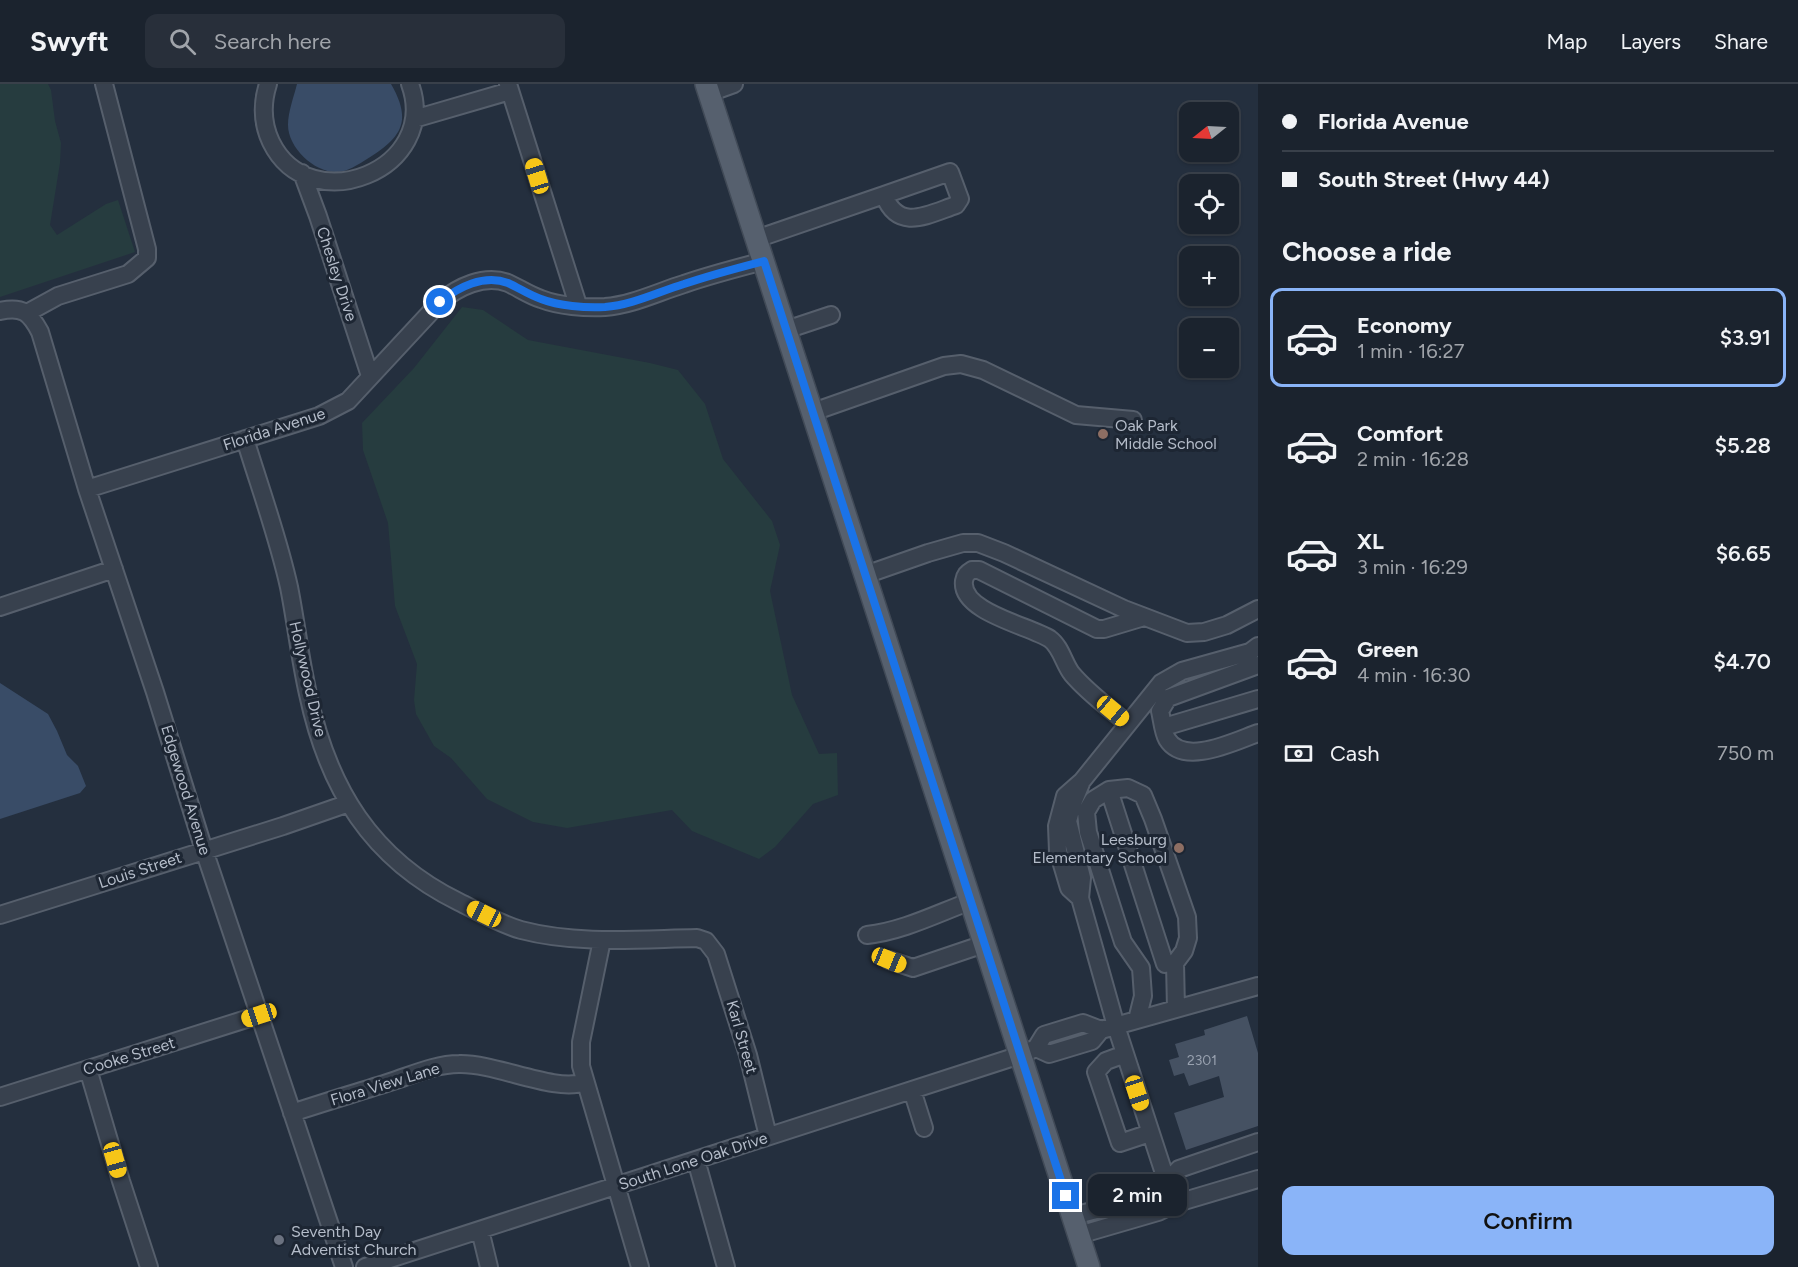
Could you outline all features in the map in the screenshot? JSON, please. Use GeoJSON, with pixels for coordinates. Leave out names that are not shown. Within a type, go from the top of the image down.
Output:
{"type":"FeatureCollection","features":[{"type":"Feature","properties":{"kind":"main road"},"geometry":{"type":"LineString","coordinates":[[707,88],[984,944],[1028,1051],[1089,1267]]}},
{"type":"Feature","properties":{"kind":"street"},"geometry":{"type":"LineString","coordinates":[[0,311],[11,308],[20,309],[27,314],[58,296],[128,274],[147,258],[145,239],[104,84]]}},
{"type":"Feature","properties":{"kind":"street"},"geometry":{"type":"LineString","coordinates":[[268,84],[264,121],[268,136],[282,158],[302,173],[325,181],[340,182],[373,173],[397,155],[410,133],[414,119],[410,84]]}},
{"type":"Feature","properties":{"kind":"street"},"geometry":{"type":"LineString","coordinates":[[707,88],[734,84]]}},
{"type":"Feature","properties":{"kind":"street"},"geometry":{"type":"LineString","coordinates":[[414,119],[509,87],[578,305]]}},
{"type":"Feature","properties":{"kind":"street","name":"Chesley Drive"},"geometry":{"type":"LineString","coordinates":[[302,173],[370,376]]}},
{"type":"Feature","properties":{"kind":"street"},"geometry":{"type":"LineString","coordinates":[[756,239],[884,195]]}},
{"type":"Feature","properties":{"kind":"street","name":"Florida Avenue"},"geometry":{"type":"LineString","coordinates":[[87,489],[319,416],[348,401],[440,302],[465,285],[495,280],[506,282],[554,303],[603,307],[621,305],[682,284],[764,261]]}},
{"type":"Feature","properties":{"kind":"street","name":"Edgewood Avenue"},"geometry":{"type":"LineString","coordinates":[[27,314],[40,332],[87,489],[204,850],[344,1267]]}},
{"type":"Feature","properties":{"kind":"street"},"geometry":{"type":"LineString","coordinates":[[786,330],[831,315]]}},
{"type":"Feature","properties":{"kind":"street"},"geometry":{"type":"LineString","coordinates":[[813,412],[944,366],[961,364],[983,370],[1076,415],[1133,420]]}},
{"type":"Feature","properties":{"kind":"street","name":"Hollywood Drive"},"geometry":{"type":"LineString","coordinates":[[245,439],[283,564],[308,695],[320,739],[329,764],[365,828],[399,865],[422,881],[447,896],[520,930],[546,935],[602,940],[697,938],[706,941]]}},
{"type":"Feature","properties":{"kind":"street"},"geometry":{"type":"LineString","coordinates":[[865,575],[963,543],[978,543],[1144,617],[1187,633],[1204,632],[1227,625],[1258,609]]}},
{"type":"Feature","properties":{"kind":"street"},"geometry":{"type":"LineString","coordinates":[[984,545],[974,559],[972,570],[965,577],[964,586],[967,596],[977,607],[1052,640],[1070,672],[1127,723]]}},
{"type":"Feature","properties":{"kind":"street"},"geometry":{"type":"LineString","coordinates":[[0,607],[114,569]]}},
{"type":"Feature","properties":{"kind":"street"},"geometry":{"type":"LineString","coordinates":[[972,570],[979,570],[1088,627],[1104,629],[1144,617]]}},
{"type":"Feature","properties":{"kind":"street"},"geometry":{"type":"LineString","coordinates":[[1174,1203],[1125,1054],[1108,1028],[1080,898],[1069,888],[1058,851],[1057,826],[1065,796],[1082,781],[1161,683],[1182,671],[1250,652],[1258,646]]}},
{"type":"Feature","properties":{"kind":"street"},"geometry":{"type":"LineString","coordinates":[[1258,665],[1168,698],[1161,711],[1167,739],[1181,751],[1202,752],[1258,734]]}},
{"type":"Feature","properties":{"kind":"street"},"geometry":{"type":"LineString","coordinates":[[1164,727],[1258,699]]}},
{"type":"Feature","properties":{"kind":"street"},"geometry":{"type":"LineString","coordinates":[[1137,1020],[1143,996],[1141,968],[1123,942],[1088,832],[1086,813],[1092,800],[1109,790],[1128,788],[1143,795],[1187,917],[1188,938],[1184,951],[1170,964],[1141,968]]}},
{"type":"Feature","properties":{"kind":"street"},"geometry":{"type":"LineString","coordinates":[[1109,790],[1170,964],[1176,1009]]}},
{"type":"Feature","properties":{"kind":"street","name":"Louis Street"},"geometry":{"type":"LineString","coordinates":[[0,915],[349,803]]}},
{"type":"Feature","properties":{"kind":"street"},"geometry":{"type":"LineString","coordinates":[[867,935],[880,934],[914,924],[970,901]]}},
{"type":"Feature","properties":{"kind":"street"},"geometry":{"type":"LineString","coordinates":[[602,940],[581,1042],[581,1066],[640,1267]]}},
{"type":"Feature","properties":{"kind":"street","name":"Karl Street"},"geometry":{"type":"LineString","coordinates":[[706,941],[716,954],[736,1015],[768,1136]]}},
{"type":"Feature","properties":{"kind":"street"},"geometry":{"type":"LineString","coordinates":[[889,960],[912,968],[984,944]]}},
{"type":"Feature","properties":{"kind":"street"},"geometry":{"type":"LineString","coordinates":[[1028,1051],[1044,1035],[1083,1023],[1108,1028],[1258,986]]}},
{"type":"Feature","properties":{"kind":"street","name":"Cooke Street"},"geometry":{"type":"LineString","coordinates":[[0,1097],[259,1015]]}},
{"type":"Feature","properties":{"kind":"street","name":"South Lone Oak Drive"},"geometry":{"type":"LineString","coordinates":[[365,1267],[1028,1051]]}},
{"type":"Feature","properties":{"kind":"street"},"geometry":{"type":"LineString","coordinates":[[1125,1054],[1106,1060],[1096,1072],[1120,1143],[1150,1133]]}},
{"type":"Feature","properties":{"kind":"street","name":"Flora View Lane"},"geometry":{"type":"LineString","coordinates":[[292,1113],[430,1069],[456,1064],[497,1068],[569,1086],[585,1082]]}},
{"type":"Feature","properties":{"kind":"street"},"geometry":{"type":"LineString","coordinates":[[88,1069],[149,1267]]}},
{"type":"Feature","properties":{"kind":"street"},"geometry":{"type":"LineString","coordinates":[[912,1090],[924,1128]]}},
{"type":"Feature","properties":{"kind":"street"},"geometry":{"type":"LineString","coordinates":[[1076,1226],[1104,1208],[1145,1189],[1166,1183],[1179,1169],[1258,1142]]}},
{"type":"Feature","properties":{"kind":"street"},"geometry":{"type":"LineString","coordinates":[[696,1160],[726,1267]]}},
{"type":"Feature","properties":{"kind":"street"},"geometry":{"type":"LineString","coordinates":[[1076,1226],[1158,1212],[1174,1203],[1258,1179]]}},
{"type":"Feature","properties":{"kind":"street"},"geometry":{"type":"LineString","coordinates":[[480,1230],[489,1267]]}},
{"type":"Feature","properties":{"kind":"green space"},"geometry":{"type":"Polygon","coordinates":[[[0,84],[48,84],[51,90],[55,121],[61,143],[50,225],[57,235],[106,204],[118,200],[135,252],[0,297],[0,84]]]}},
{"type":"Feature","properties":{"kind":"green space"},"geometry":{"type":"Polygon","coordinates":[[[462,307],[483,310],[528,340],[678,370],[705,404],[723,459],[772,521],[780,545],[770,591],[792,695],[819,754],[837,753],[838,795],[813,804],[775,847],[759,859],[692,831],[672,810],[567,828],[533,822],[487,799],[451,758],[434,746],[416,714],[414,700],[417,664],[395,606],[388,523],[363,450],[362,423],[414,368],[462,307]]]}},
{"type":"Feature","properties":{"kind":"water"},"geometry":{"type":"Polygon","coordinates":[[[297,84],[391,84],[401,109],[400,128],[388,144],[345,171],[337,172],[320,168],[304,157],[289,134],[289,115],[297,84]]]}},
{"type":"Feature","properties":{"kind":"water"},"geometry":{"type":"Polygon","coordinates":[[[0,683],[48,714],[67,755],[78,766],[86,786],[80,793],[0,819],[0,683]]]}},
{"type":"Feature","properties":{"kind":"building"},"geometry":{"type":"Polygon","coordinates":[[[1247,1016],[1258,1053],[1258,1126],[1186,1150],[1174,1113],[1224,1097],[1219,1076],[1189,1086],[1184,1073],[1174,1076],[1169,1060],[1179,1057],[1175,1044],[1205,1035],[1204,1030],[1247,1016]]]}},
{"type":"Feature","properties":{"kind":"place","name":"Oak Park Middle School"},"geometry":{"type":"Point","coordinates":[1103,434]}},
{"type":"Feature","properties":{"kind":"place","name":"Leesburg Elementary School"},"geometry":{"type":"Point","coordinates":[1179,848]}},
{"type":"Feature","properties":{"kind":"place","name":"Seventh Day Adventist Church"},"geometry":{"type":"Point","coordinates":[279,1240]}},
{"type":"Feature","properties":{"kind":"route"},"geometry":{"type":"LineString","coordinates":[[440,302],[465,285],[495,280],[506,282],[554,303],[603,307],[621,305],[682,284],[764,261],[1066,1196]]}}]}
